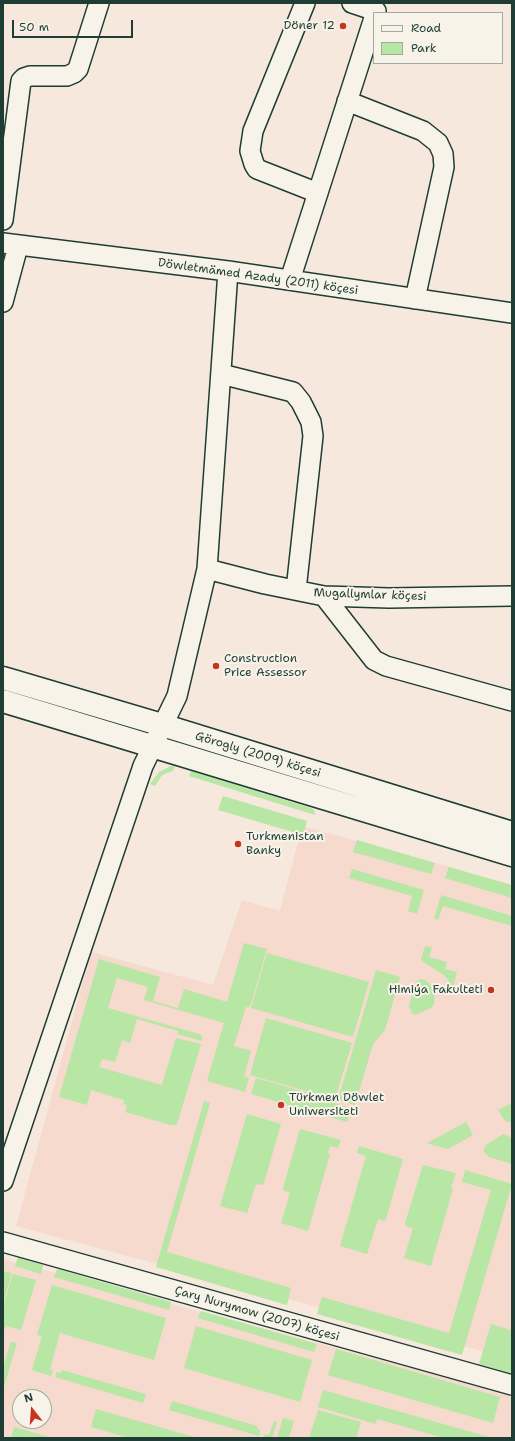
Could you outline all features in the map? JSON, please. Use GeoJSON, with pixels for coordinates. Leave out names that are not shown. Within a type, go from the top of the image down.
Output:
{"type":"FeatureCollection","features":[{"type":"Feature","properties":{"kind":"street"},"geometry":{"type":"LineString","coordinates":[[3,220],[21,81],[30,76],[67,76],[74,73],[78,69],[99,3]]}},
{"type":"Feature","properties":{"kind":"street"},"geometry":{"type":"LineString","coordinates":[[305,3],[253,131],[250,151],[257,169],[318,193]]}},
{"type":"Feature","properties":{"kind":"street"},"geometry":{"type":"LineString","coordinates":[[352,3],[376,11]]}},
{"type":"Feature","properties":{"kind":"street"},"geometry":{"type":"LineString","coordinates":[[290,280],[373,20]]}},
{"type":"Feature","properties":{"kind":"street"},"geometry":{"type":"LineString","coordinates":[[347,102],[424,131],[438,142],[443,154],[444,167],[415,299]]}},
{"type":"Feature","properties":{"kind":"street"},"geometry":{"type":"LineString","coordinates":[[3,302],[11,245]]}},
{"type":"Feature","properties":{"kind":"street","name":"Döwletmämed Azady (2011) köçesi"},"geometry":{"type":"LineString","coordinates":[[11,245],[228,271],[512,313]]}},
{"type":"Feature","properties":{"kind":"street"},"geometry":{"type":"LineString","coordinates":[[3,1181],[143,766],[177,696],[207,569],[228,271]]}},
{"type":"Feature","properties":{"kind":"street"},"geometry":{"type":"LineString","coordinates":[[221,374],[293,392],[301,402],[311,422],[313,436],[296,590]]}},
{"type":"Feature","properties":{"kind":"street","name":"Mugallymlar köçesi"},"geometry":{"type":"LineString","coordinates":[[207,569],[265,584],[324,596],[389,598],[512,596]]}},
{"type":"Feature","properties":{"kind":"street"},"geometry":{"type":"LineString","coordinates":[[324,596],[374,660],[386,666],[512,701]]}},
{"type":"Feature","properties":{"kind":"street","name":"Görogly (2009) köçesi"},"geometry":{"type":"LineString","coordinates":[[3,678],[162,725],[512,834]]}},
{"type":"Feature","properties":{"kind":"street","name":"Görogly (2009) köçesi"},"geometry":{"type":"LineString","coordinates":[[3,701],[512,855]]}},
{"type":"Feature","properties":{"kind":"street","name":"Çary Nurymow (2007) köçesi"},"geometry":{"type":"LineString","coordinates":[[3,1242],[512,1385]]}},
{"type":"Feature","properties":{"kind":"shaded area","name":"Türkmen Döwlet Uniwersiteti"},"geometry":{"type":"Polygon","coordinates":[[[302,826],[454,868],[512,890],[512,1359],[16,1226],[91,952],[213,985],[242,900],[280,911],[302,826]]]}},
{"type":"Feature","properties":{"kind":"shaded area"},"geometry":{"type":"Polygon","coordinates":[[[3,1259],[512,1395],[512,1438],[3,1438],[3,1259]]]}},
{"type":"Feature","properties":{"kind":"green space"},"geometry":{"type":"Polygon","coordinates":[[[171,766],[175,766],[173,771],[162,775],[155,786],[150,784],[159,772],[171,766]]]}},
{"type":"Feature","properties":{"kind":"green space"},"geometry":{"type":"Polygon","coordinates":[[[191,771],[311,808],[314,810],[315,815],[189,776],[191,771]]]}},
{"type":"Feature","properties":{"kind":"green space"},"geometry":{"type":"Polygon","coordinates":[[[223,796],[307,821],[303,835],[218,810],[223,796]]]}},
{"type":"Feature","properties":{"kind":"green space"},"geometry":{"type":"Polygon","coordinates":[[[357,840],[435,863],[431,874],[353,852],[357,840]]]}},
{"type":"Feature","properties":{"kind":"green space"},"geometry":{"type":"Polygon","coordinates":[[[449,867],[512,885],[512,898],[445,878],[449,867]]]}},
{"type":"Feature","properties":{"kind":"green space"},"geometry":{"type":"Polygon","coordinates":[[[352,869],[424,890],[417,914],[408,911],[412,896],[349,878],[352,869]]]}},
{"type":"Feature","properties":{"kind":"green space"},"geometry":{"type":"Polygon","coordinates":[[[441,895],[512,916],[512,926],[443,906],[438,920],[434,918],[441,895]]]}},
{"type":"Feature","properties":{"kind":"green space"},"geometry":{"type":"Polygon","coordinates":[[[244,943],[267,949],[250,1007],[246,1007],[234,1046],[251,1051],[244,1076],[249,1078],[245,1092],[207,1081],[224,1023],[144,1000],[148,987],[117,978],[108,1008],[202,1036],[202,1041],[177,1034],[178,1031],[137,1019],[130,1043],[122,1040],[115,1062],[102,1059],[99,1067],[162,1085],[176,1038],[201,1044],[178,1121],[176,1125],[171,1125],[125,1112],[127,1105],[123,1104],[124,1100],[91,1090],[87,1105],[59,1097],[99,959],[160,977],[153,1001],[178,1008],[184,989],[227,1002],[244,943]]]}},
{"type":"Feature","properties":{"kind":"green space"},"geometry":{"type":"Polygon","coordinates":[[[425,946],[432,947],[429,957],[447,962],[445,969],[457,972],[452,990],[444,975],[422,961],[421,959],[425,946]]]}},
{"type":"Feature","properties":{"kind":"green space"},"geometry":{"type":"Polygon","coordinates":[[[267,953],[369,982],[353,1037],[251,1008],[267,953]]]}},
{"type":"Feature","properties":{"kind":"green space"},"geometry":{"type":"Polygon","coordinates":[[[376,970],[400,977],[385,1030],[373,1044],[355,1105],[338,1100],[376,970]]]}},
{"type":"Feature","properties":{"kind":"green space"},"geometry":{"type":"Polygon","coordinates":[[[420,979],[425,980],[433,987],[435,994],[434,1004],[431,1008],[415,1015],[412,1013],[409,1006],[416,982],[420,979]]]}},
{"type":"Feature","properties":{"kind":"green space"},"geometry":{"type":"Polygon","coordinates":[[[266,1018],[352,1043],[335,1099],[250,1075],[266,1018]]]}},
{"type":"Feature","properties":{"kind":"green space"},"geometry":{"type":"Polygon","coordinates":[[[256,1078],[327,1098],[327,1101],[351,1108],[347,1122],[251,1094],[256,1078]]]}},
{"type":"Feature","properties":{"kind":"green space"},"geometry":{"type":"Polygon","coordinates":[[[204,1101],[210,1103],[167,1252],[291,1288],[287,1305],[156,1267],[204,1101]]]}},
{"type":"Feature","properties":{"kind":"green space"},"geometry":{"type":"Polygon","coordinates":[[[510,1104],[512,1105],[512,1123],[505,1121],[498,1110],[510,1104]]]}},
{"type":"Feature","properties":{"kind":"green space"},"geometry":{"type":"Polygon","coordinates":[[[247,1114],[281,1124],[264,1183],[263,1185],[256,1184],[247,1213],[220,1206],[247,1114]]]}},
{"type":"Feature","properties":{"kind":"green space"},"geometry":{"type":"Polygon","coordinates":[[[466,1122],[473,1135],[448,1149],[427,1143],[466,1122]]]}},
{"type":"Feature","properties":{"kind":"green space"},"geometry":{"type":"Polygon","coordinates":[[[300,1129],[341,1140],[338,1148],[330,1146],[328,1153],[330,1154],[308,1231],[281,1223],[290,1193],[283,1190],[283,1188],[300,1129]]]}},
{"type":"Feature","properties":{"kind":"green space"},"geometry":{"type":"Polygon","coordinates":[[[503,1134],[512,1138],[512,1164],[489,1157],[483,1151],[486,1145],[503,1134]]]}},
{"type":"Feature","properties":{"kind":"green space"},"geometry":{"type":"Polygon","coordinates":[[[359,1146],[403,1159],[386,1219],[383,1221],[378,1219],[367,1254],[340,1246],[366,1156],[357,1153],[359,1146]]]}},
{"type":"Feature","properties":{"kind":"green space"},"geometry":{"type":"Polygon","coordinates":[[[423,1165],[456,1173],[451,1188],[453,1189],[431,1266],[404,1258],[413,1228],[407,1227],[405,1223],[423,1165]]]}},
{"type":"Feature","properties":{"kind":"green space"},"geometry":{"type":"Polygon","coordinates":[[[465,1170],[512,1184],[462,1355],[317,1314],[322,1297],[449,1333],[491,1190],[462,1182],[465,1170]]]}},
{"type":"Feature","properties":{"kind":"green space"},"geometry":{"type":"Polygon","coordinates":[[[18,1257],[43,1265],[41,1274],[15,1266],[18,1257]]]}},
{"type":"Feature","properties":{"kind":"green space"},"geometry":{"type":"Polygon","coordinates":[[[57,1269],[171,1302],[169,1310],[54,1277],[57,1269]]]}},
{"type":"Feature","properties":{"kind":"green space"},"geometry":{"type":"Polygon","coordinates":[[[3,1271],[12,1273],[3,1304],[3,1271]]]}},
{"type":"Feature","properties":{"kind":"green space"},"geometry":{"type":"Polygon","coordinates":[[[13,1274],[36,1280],[21,1330],[6,1326],[5,1329],[3,1328],[3,1307],[13,1274]]]}},
{"type":"Feature","properties":{"kind":"green space"},"geometry":{"type":"Polygon","coordinates":[[[52,1285],[166,1318],[154,1360],[60,1333],[50,1369],[53,1370],[51,1376],[32,1370],[42,1336],[37,1335],[52,1285]]]}},
{"type":"Feature","properties":{"kind":"green space"},"geometry":{"type":"Polygon","coordinates":[[[201,1311],[317,1344],[314,1352],[198,1318],[201,1311]]]}},
{"type":"Feature","properties":{"kind":"green space"},"geometry":{"type":"Polygon","coordinates":[[[491,1324],[511,1330],[512,1326],[512,1374],[479,1364],[491,1324]]]}},
{"type":"Feature","properties":{"kind":"green space"},"geometry":{"type":"Polygon","coordinates":[[[196,1326],[312,1360],[300,1402],[184,1368],[196,1326]]]}},
{"type":"Feature","properties":{"kind":"green space"},"geometry":{"type":"Polygon","coordinates":[[[11,1342],[17,1343],[3,1390],[3,1367],[11,1342]]]}},
{"type":"Feature","properties":{"kind":"green space"},"geometry":{"type":"Polygon","coordinates":[[[336,1349],[500,1397],[493,1423],[328,1375],[336,1349]]]}},
{"type":"Feature","properties":{"kind":"green space"},"geometry":{"type":"Polygon","coordinates":[[[62,1370],[146,1394],[143,1403],[55,1377],[57,1372],[61,1373],[62,1370]]]}},
{"type":"Feature","properties":{"kind":"green space"},"geometry":{"type":"Polygon","coordinates":[[[323,1390],[489,1437],[444,1438],[377,1419],[376,1424],[318,1407],[323,1390]]]}},
{"type":"Feature","properties":{"kind":"green space"},"geometry":{"type":"Polygon","coordinates":[[[172,1401],[257,1426],[257,1429],[260,1430],[259,1436],[169,1410],[172,1401]]]}},
{"type":"Feature","properties":{"kind":"green space"},"geometry":{"type":"Polygon","coordinates":[[[96,1409],[198,1438],[129,1438],[91,1427],[96,1409]]]}},
{"type":"Feature","properties":{"kind":"green space"},"geometry":{"type":"Polygon","coordinates":[[[318,1410],[361,1422],[356,1438],[309,1438],[318,1410]]]}},
{"type":"Feature","properties":{"kind":"green space"},"geometry":{"type":"Polygon","coordinates":[[[283,1418],[294,1421],[289,1438],[277,1438],[283,1418]]]}},
{"type":"Feature","properties":{"kind":"green space"},"geometry":{"type":"Polygon","coordinates":[[[274,1421],[277,1422],[272,1438],[264,1437],[265,1434],[269,1435],[274,1421]]]}},
{"type":"Feature","properties":{"kind":"green space"},"geometry":{"type":"Polygon","coordinates":[[[13,1429],[21,1429],[52,1438],[11,1438],[13,1429]]]}},
{"type":"Feature","properties":{"kind":"place","name":"Döner 12"},"geometry":{"type":"Point","coordinates":[343,26]}},
{"type":"Feature","properties":{"kind":"place","name":"Construction Price Assessor"},"geometry":{"type":"Point","coordinates":[216,666]}},
{"type":"Feature","properties":{"kind":"place","name":"Turkmenistan Banky"},"geometry":{"type":"Point","coordinates":[238,844]}},
{"type":"Feature","properties":{"kind":"place","name":"Himiýa Fakulteti"},"geometry":{"type":"Point","coordinates":[491,990]}},
{"type":"Feature","properties":{"kind":"place","name":"Türkmen Döwlet Uniwersiteti"},"geometry":{"type":"Point","coordinates":[281,1105]}}]}
